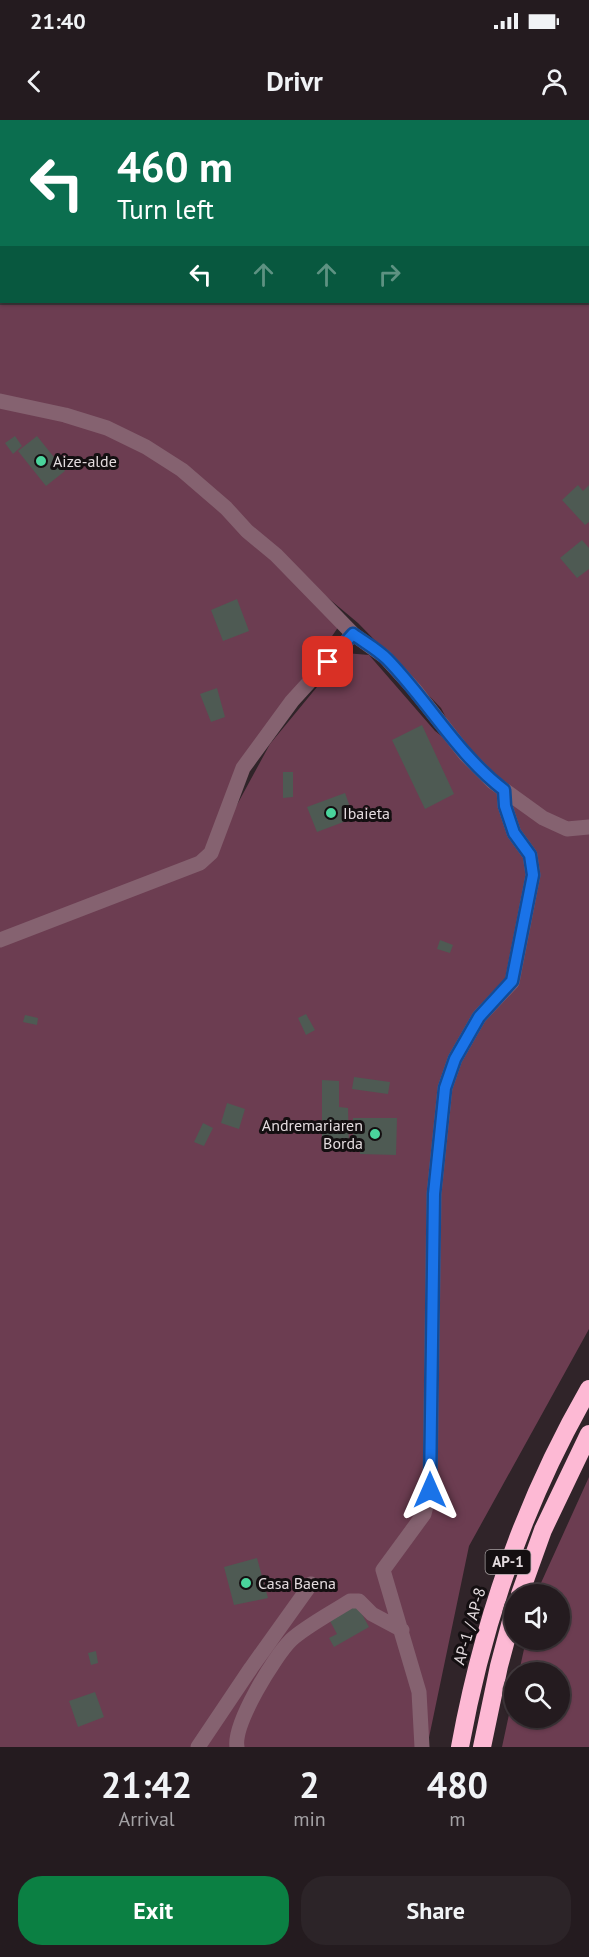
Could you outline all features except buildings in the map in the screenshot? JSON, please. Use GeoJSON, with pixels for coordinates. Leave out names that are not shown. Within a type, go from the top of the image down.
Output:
{"type":"FeatureCollection","features":[{"type":"Feature","properties":{"kind":"highway","name":"AP-1 / AP-8"},"geometry":{"type":"LineString","coordinates":[[460,1747],[478,1661],[506,1568],[543,1478],[589,1389]]}},
{"type":"Feature","properties":{"kind":"highway","name":"AP-1"},"geometry":{"type":"LineString","coordinates":[[524,1584],[543,1530],[589,1434]]}},
{"type":"Feature","properties":{"kind":"highway"},"geometry":{"type":"LineString","coordinates":[[482,1747],[504,1647]]}},
{"type":"Feature","properties":{"kind":"street"},"geometry":{"type":"LineString","coordinates":[[0,401],[64,415],[107,428],[146,447],[182,470],[276,555],[353,634],[385,657],[414,689],[466,755],[504,790],[543,818],[567,830],[589,827]]}},
{"type":"Feature","properties":{"kind":"street"},"geometry":{"type":"LineString","coordinates":[[0,940],[200,863],[211,853],[243,768],[292,701],[353,634]]}},
{"type":"Feature","properties":{"kind":"street"},"geometry":{"type":"LineString","coordinates":[[422,1747],[419,1692],[383,1570],[424,1514],[430,1490],[434,1194],[445,1088],[455,1059],[479,1017],[512,981],[533,875],[530,855],[514,833],[505,806],[504,790]]}},
{"type":"Feature","properties":{"kind":"street"},"geometry":{"type":"LineString","coordinates":[[198,1747],[311,1584]]}},
{"type":"Feature","properties":{"kind":"street"},"geometry":{"type":"LineString","coordinates":[[237,1747],[236,1741],[243,1717],[262,1680],[292,1640],[350,1601],[359,1601],[372,1614],[402,1630]]}},
{"type":"Feature","properties":{"kind":"shaded area"},"geometry":{"type":"Polygon","coordinates":[[[0,303],[589,303],[589,1329],[469,1546],[427,1747],[0,1747],[0,303]],[[254,536],[339,626],[264,734],[213,849],[270,744],[345,653],[369,655],[435,731],[465,754],[441,708],[358,623],[254,536]]]}},
{"type":"Feature","properties":{"kind":"shaded area"},"geometry":{"type":"Polygon","coordinates":[[[589,1477],[589,1747],[502,1747],[506,1728],[570,1728],[570,1662],[521,1662],[524,1650],[570,1650],[570,1584],[541,1584],[589,1477]]]}},
{"type":"Feature","properties":{"kind":"place","name":"Aize-alde"},"geometry":{"type":"Point","coordinates":[41,461]}},
{"type":"Feature","properties":{"kind":"place","name":"Ibaieta"},"geometry":{"type":"Point","coordinates":[331,813]}},
{"type":"Feature","properties":{"kind":"place","name":"Andremariaren Borda"},"geometry":{"type":"Point","coordinates":[375,1134]}},
{"type":"Feature","properties":{"kind":"place","name":"Casa Baena"},"geometry":{"type":"Point","coordinates":[246,1583]}},
{"type":"Feature","properties":{"kind":"route"},"geometry":{"type":"LineString","coordinates":[[328,662],[353,634],[385,657],[414,689],[466,755],[504,790],[505,806],[514,833],[530,855],[533,875],[512,981],[479,1017],[455,1059],[445,1088],[434,1194],[430,1490]]}}]}
